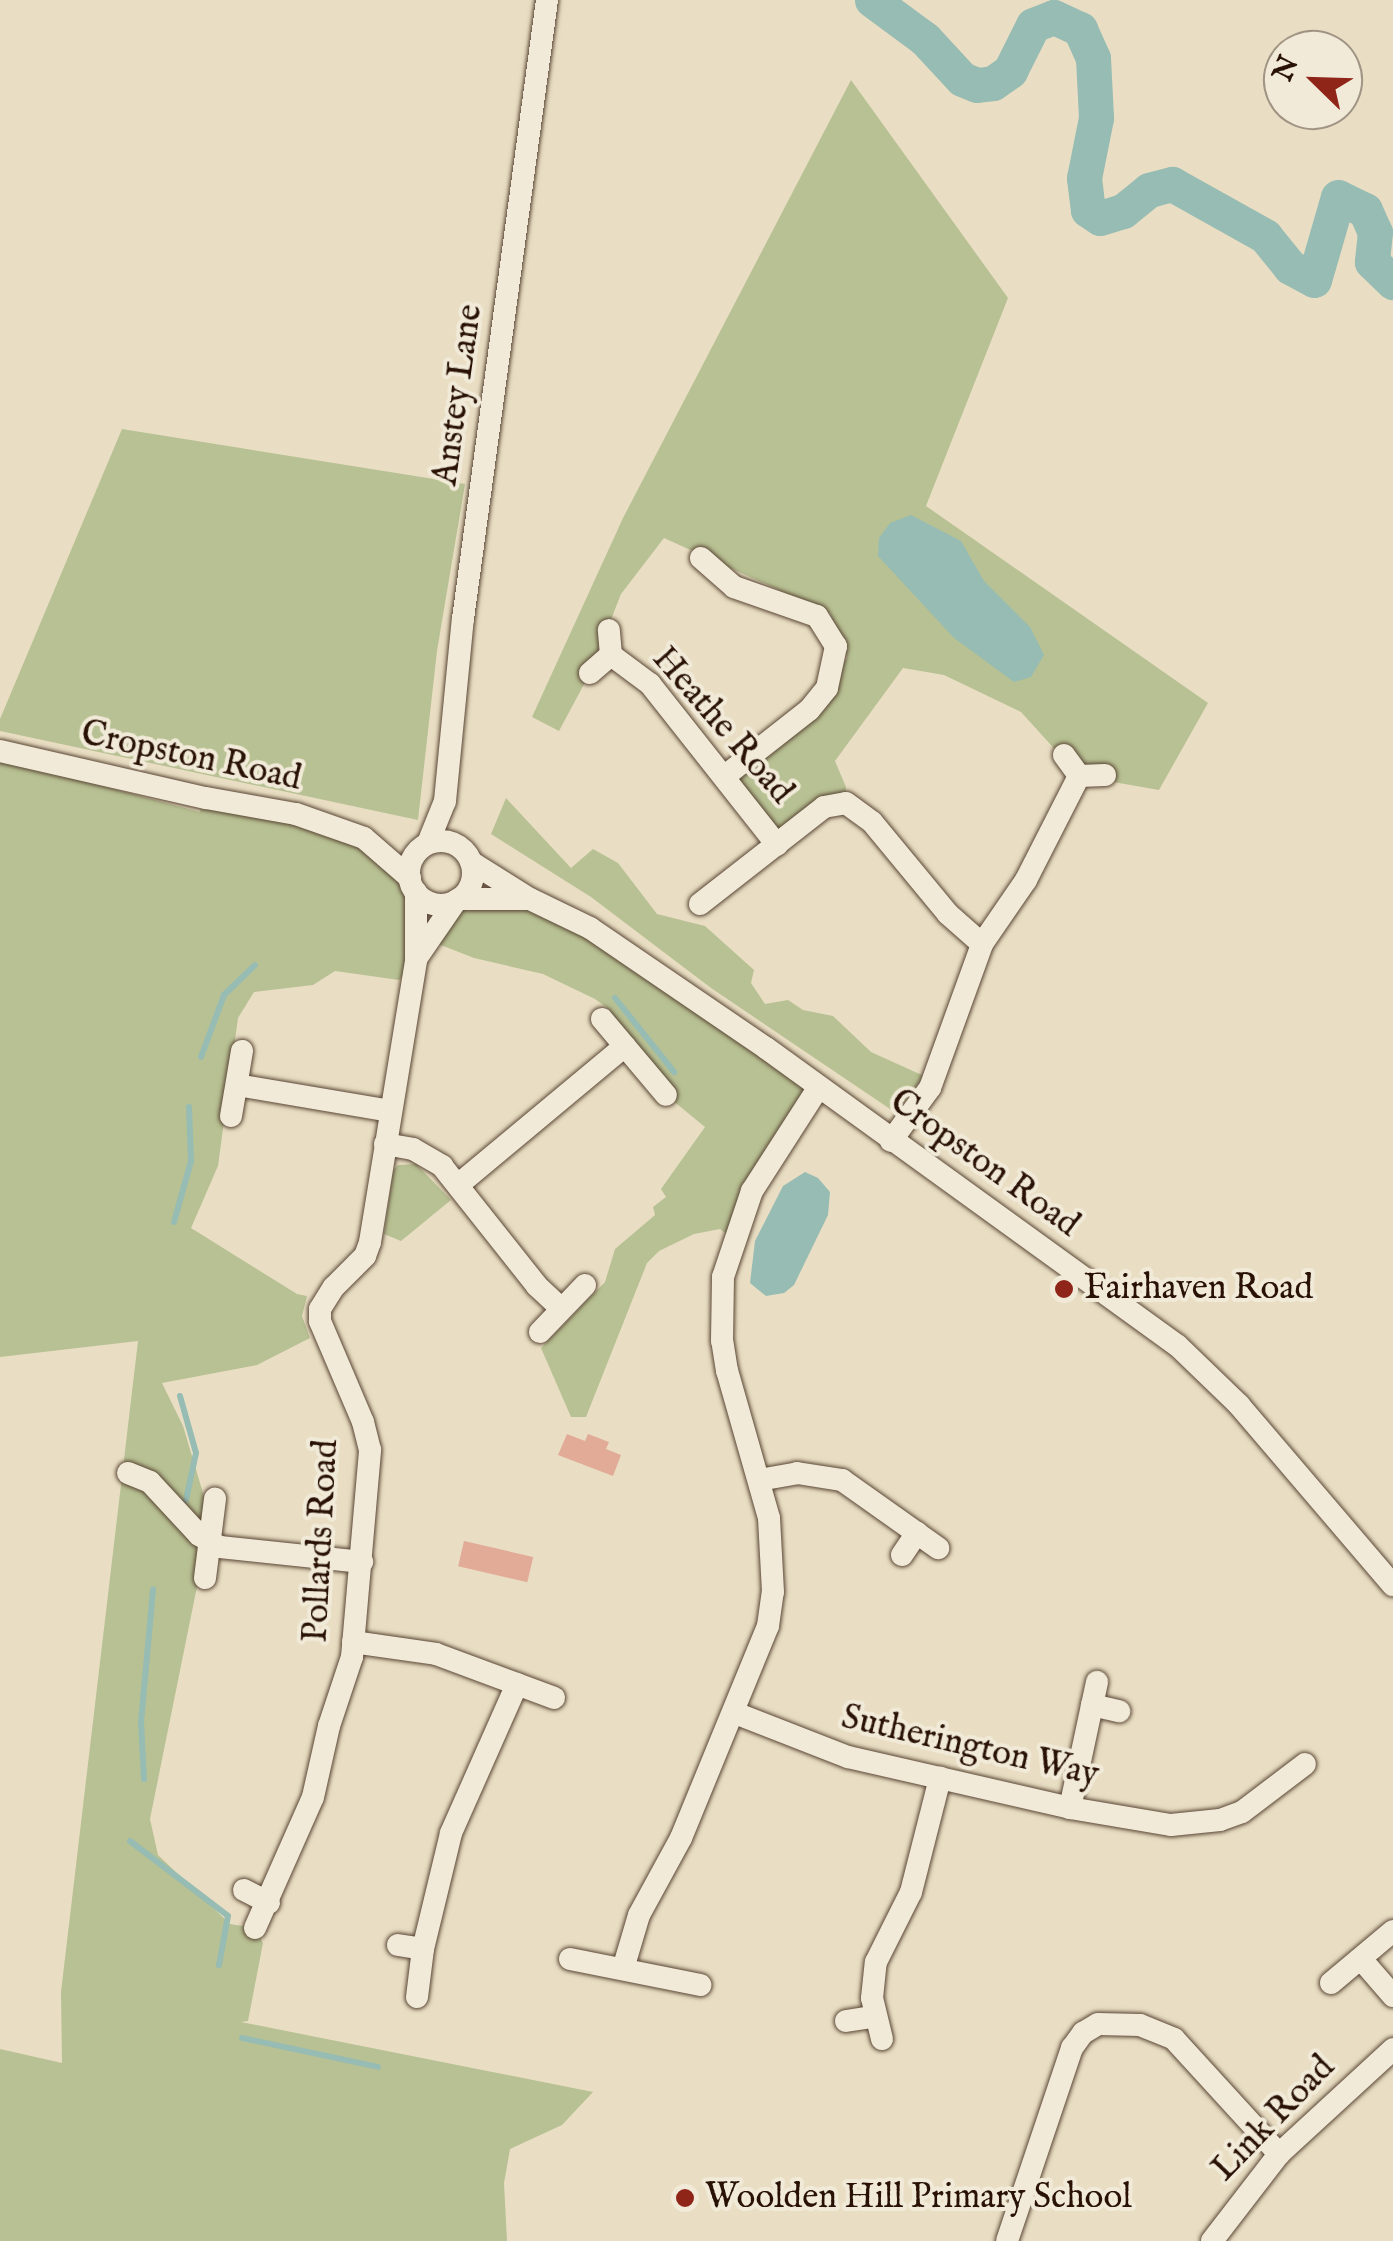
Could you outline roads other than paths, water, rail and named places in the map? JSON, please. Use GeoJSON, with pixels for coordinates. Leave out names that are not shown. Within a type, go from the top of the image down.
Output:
{"type":"FeatureCollection","features":[{"type":"Feature","properties":{"kind":"street","name":"Anstey Lane"},"geometry":{"type":"LineString","coordinates":[[424,846],[446,800],[464,619],[547,0]]}},
{"type":"Feature","properties":{"kind":"street"},"geometry":{"type":"LineString","coordinates":[[701,558],[734,587],[817,616],[832,634],[836,661],[827,688],[788,728],[726,776]]}},
{"type":"Feature","properties":{"kind":"street","name":"Heathe Road"},"geometry":{"type":"LineString","coordinates":[[609,630],[612,655],[650,684],[777,845]]}},
{"type":"Feature","properties":{"kind":"street","name":"Heathe Road"},"geometry":{"type":"LineString","coordinates":[[590,673],[612,655]]}},
{"type":"Feature","properties":{"kind":"street","name":"Cropston Road"},"geometry":{"type":"LineString","coordinates":[[0,751],[206,798],[296,814],[364,838],[424,846],[450,842],[530,900],[590,928],[1178,1346],[1239,1406],[1393,1584]]}},
{"type":"Feature","properties":{"kind":"street"},"geometry":{"type":"LineString","coordinates":[[1064,755],[1079,776]]}},
{"type":"Feature","properties":{"kind":"street"},"geometry":{"type":"LineString","coordinates":[[1079,776],[1105,775]]}},
{"type":"Feature","properties":{"kind":"street"},"geometry":{"type":"LineString","coordinates":[[891,1141],[930,1088],[982,944],[1026,880],[1079,776]]}},
{"type":"Feature","properties":{"kind":"street","name":"Anstey Lane"},"geometry":{"type":"LineString","coordinates":[[446,800],[466,854]]}},
{"type":"Feature","properties":{"kind":"street"},"geometry":{"type":"LineString","coordinates":[[700,904],[824,807],[846,802],[859,808],[948,914],[982,944]]}},
{"type":"Feature","properties":{"kind":"street","name":"Cropston Road"},"geometry":{"type":"LineString","coordinates":[[364,838],[434,904],[457,900],[530,900]]}},
{"type":"Feature","properties":{"kind":"street"},"geometry":{"type":"LineString","coordinates":[[413,885],[424,846]]}},
{"type":"Feature","properties":{"kind":"street"},"geometry":{"type":"LineString","coordinates":[[457,900],[472,882],[466,854]]}},
{"type":"Feature","properties":{"kind":"street","name":"Pollards Road"},"geometry":{"type":"LineString","coordinates":[[255,1928],[313,1797],[328,1726],[348,1678],[354,1642],[370,1450],[363,1422],[320,1320],[320,1308],[334,1286],[365,1256],[416,960],[413,885]]}},
{"type":"Feature","properties":{"kind":"street","name":"Pollards Road"},"geometry":{"type":"LineString","coordinates":[[416,960],[457,900]]}},
{"type":"Feature","properties":{"kind":"street"},"geometry":{"type":"LineString","coordinates":[[602,1019],[666,1095]]}},
{"type":"Feature","properties":{"kind":"street"},"geometry":{"type":"LineString","coordinates":[[458,1185],[625,1046]]}},
{"type":"Feature","properties":{"kind":"street"},"geometry":{"type":"LineString","coordinates":[[231,1116],[242,1051]]}},
{"type":"Feature","properties":{"kind":"street"},"geometry":{"type":"LineString","coordinates":[[237,1085],[390,1111]]}},
{"type":"Feature","properties":{"kind":"street"},"geometry":{"type":"LineString","coordinates":[[623,1969],[639,1914],[681,1838],[768,1626],[772,1592],[769,1518],[726,1371],[723,1278],[752,1191],[818,1088]]}},
{"type":"Feature","properties":{"kind":"street"},"geometry":{"type":"LineString","coordinates":[[384,1144],[428,1155],[561,1308]]}},
{"type":"Feature","properties":{"kind":"street"},"geometry":{"type":"LineString","coordinates":[[540,1332],[585,1286]]}},
{"type":"Feature","properties":{"kind":"street"},"geometry":{"type":"LineString","coordinates":[[128,1473],[150,1482],[211,1543],[245,1553],[362,1562]]}},
{"type":"Feature","properties":{"kind":"street"},"geometry":{"type":"LineString","coordinates":[[759,1480],[797,1473],[842,1480],[938,1548]]}},
{"type":"Feature","properties":{"kind":"street"},"geometry":{"type":"LineString","coordinates":[[205,1578],[215,1499]]}},
{"type":"Feature","properties":{"kind":"street"},"geometry":{"type":"LineString","coordinates":[[902,1555],[917,1533]]}},
{"type":"Feature","properties":{"kind":"street"},"geometry":{"type":"LineString","coordinates":[[354,1642],[436,1654],[554,1698]]}},
{"type":"Feature","properties":{"kind":"street"},"geometry":{"type":"LineString","coordinates":[[1070,1808],[1097,1682]]}},
{"type":"Feature","properties":{"kind":"street"},"geometry":{"type":"LineString","coordinates":[[417,1997],[423,1949],[451,1833],[517,1684]]}},
{"type":"Feature","properties":{"kind":"street"},"geometry":{"type":"LineString","coordinates":[[1092,1706],[1119,1711]]}},
{"type":"Feature","properties":{"kind":"street","name":"Sutherington Way"},"geometry":{"type":"LineString","coordinates":[[735,1713],[848,1757],[1124,1819],[1194,1824],[1242,1812],[1305,1764]]}},
{"type":"Feature","properties":{"kind":"street"},"geometry":{"type":"LineString","coordinates":[[846,2021],[879,2027],[872,1998],[876,1962],[911,1892],[940,1778]]}},
{"type":"Feature","properties":{"kind":"street"},"geometry":{"type":"LineString","coordinates":[[1194,1824],[1195,1848]]}},
{"type":"Feature","properties":{"kind":"street"},"geometry":{"type":"LineString","coordinates":[[244,1890],[269,1903]]}},
{"type":"Feature","properties":{"kind":"street"},"geometry":{"type":"LineString","coordinates":[[1332,1983],[1393,1931]]}},
{"type":"Feature","properties":{"kind":"street"},"geometry":{"type":"LineString","coordinates":[[398,1945],[423,1949]]}},
{"type":"Feature","properties":{"kind":"street"},"geometry":{"type":"LineString","coordinates":[[570,1958],[700,1986]]}},
{"type":"Feature","properties":{"kind":"street"},"geometry":{"type":"LineString","coordinates":[[1361,1959],[1393,1996]]}},
{"type":"Feature","properties":{"kind":"street"},"geometry":{"type":"LineString","coordinates":[[1007,2241],[1072,2048],[1082,2033],[1098,2024],[1140,2025],[1174,2039],[1279,2154]]}},
{"type":"Feature","properties":{"kind":"street","name":"Link Road"},"geometry":{"type":"LineString","coordinates":[[1212,2241],[1279,2154],[1393,2049]]}},
{"type":"Feature","properties":{"kind":"water"},"geometry":{"type":"Polygon","coordinates":[[[911,515],[961,541],[984,581],[1030,627],[1044,655],[1031,677],[1014,682],[954,638],[878,556],[879,538],[890,523],[911,515]]]}},
{"type":"Feature","properties":{"kind":"water"},"geometry":{"type":"Polygon","coordinates":[[[805,1172],[818,1178],[830,1192],[828,1215],[794,1285],[784,1293],[766,1296],[750,1283],[755,1241],[783,1186],[805,1172]]]}},
{"type":"Feature","properties":{"kind":"waterway"},"geometry":{"type":"LineString","coordinates":[[872,0],[925,39],[962,79],[977,85],[993,83],[1010,71],[1033,25],[1054,17],[1080,29],[1093,58],[1096,118],[1084,178],[1088,210],[1100,218],[1123,211],[1149,190],[1172,184],[1265,236],[1290,267],[1314,280],[1338,197],[1365,210],[1375,232],[1372,262],[1393,282]]}},
{"type":"Feature","properties":{"kind":"waterway"},"geometry":{"type":"LineString","coordinates":[[201,1057],[224,995],[255,965]]}},
{"type":"Feature","properties":{"kind":"waterway"},"geometry":{"type":"LineString","coordinates":[[615,998],[674,1072]]}},
{"type":"Feature","properties":{"kind":"waterway"},"geometry":{"type":"LineString","coordinates":[[174,1222],[191,1161],[189,1107]]}},
{"type":"Feature","properties":{"kind":"waterway"},"geometry":{"type":"LineString","coordinates":[[180,1396],[196,1453],[186,1500]]}},
{"type":"Feature","properties":{"kind":"waterway"},"geometry":{"type":"LineString","coordinates":[[144,1779],[141,1722],[153,1590]]}},
{"type":"Feature","properties":{"kind":"waterway"},"geometry":{"type":"LineString","coordinates":[[130,1841],[228,1916],[219,1965]]}},
{"type":"Feature","properties":{"kind":"waterway"},"geometry":{"type":"LineString","coordinates":[[242,2038],[378,2067]]}},
{"type":"Feature","properties":{"kind":"place","name":"Fairhaven Road"},"geometry":{"type":"Point","coordinates":[1064,1289]}},
{"type":"Feature","properties":{"kind":"place","name":"Woolden Hill Primary School"},"geometry":{"type":"Point","coordinates":[685,2198]}}]}
